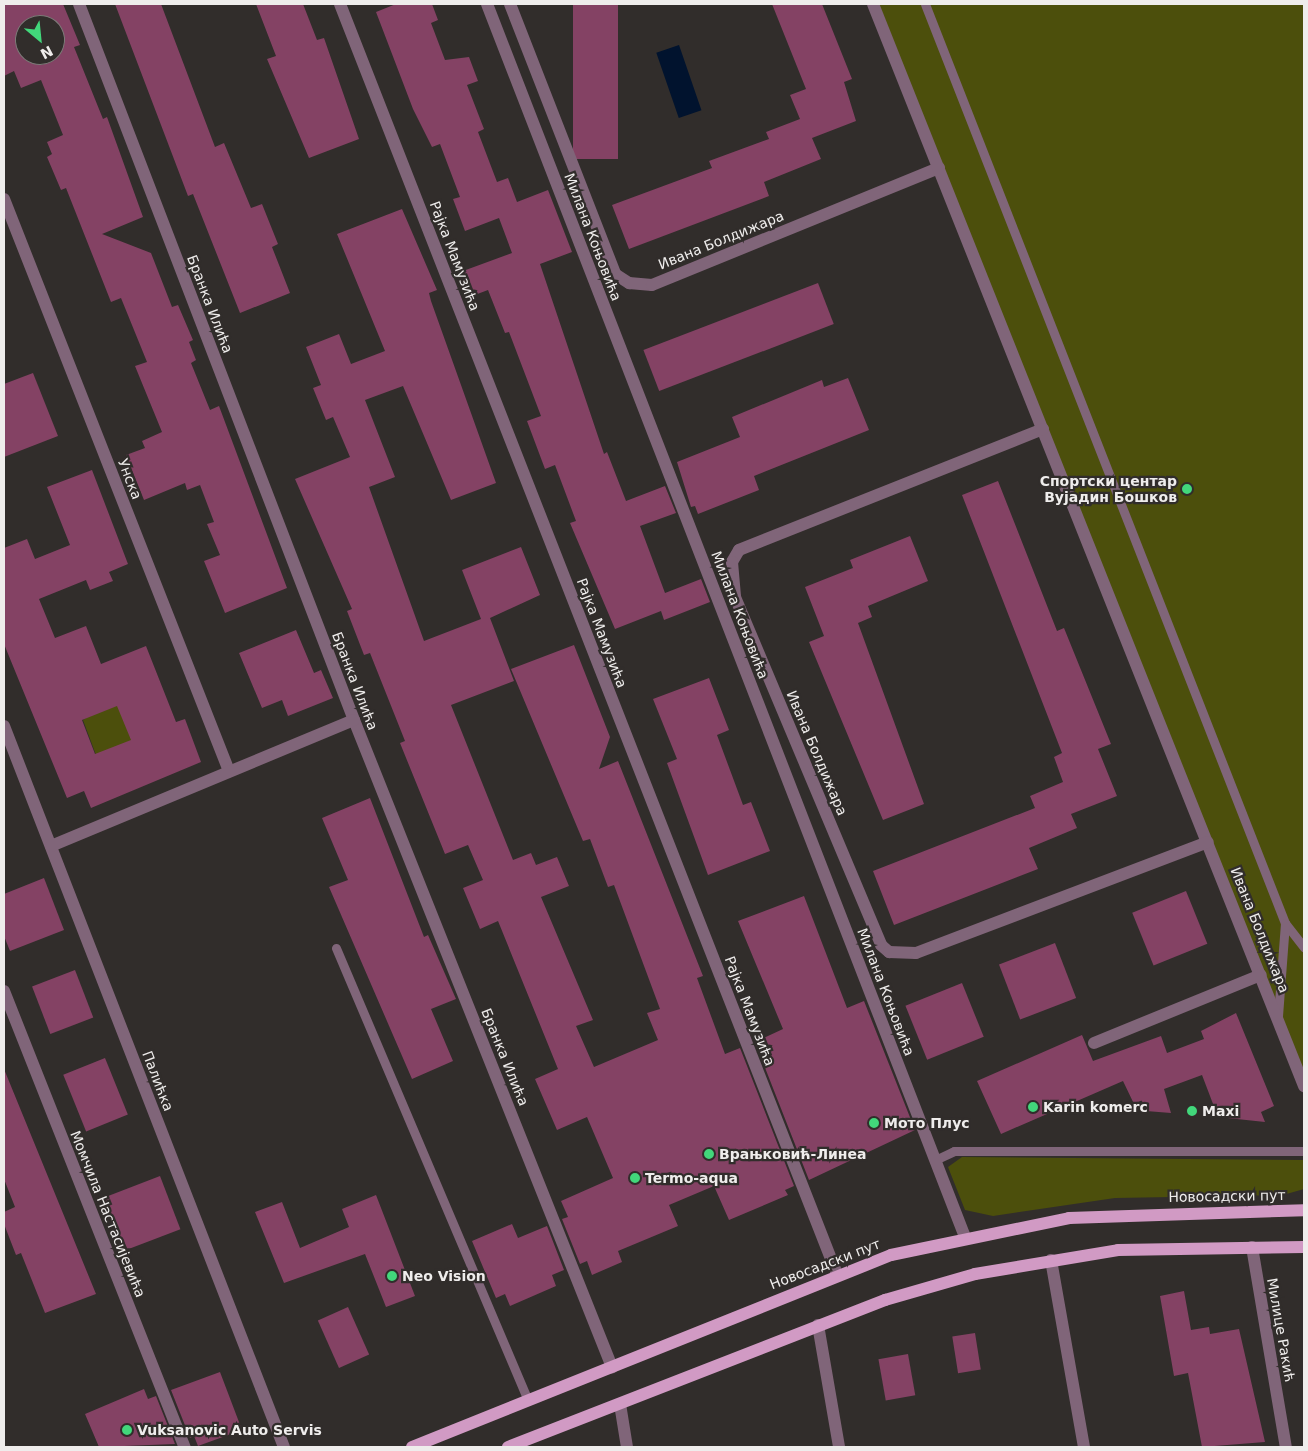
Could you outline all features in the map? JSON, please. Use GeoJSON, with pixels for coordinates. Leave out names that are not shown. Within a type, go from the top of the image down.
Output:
{"type":"FeatureCollection","features":[{"type":"Feature","properties":{"kind":"main road","name":"Новосадски пут"},"geometry":{"type":"LineString","coordinates":[[412,1447],[837,1274],[965,1237],[1069,1218],[1304,1210]]}},
{"type":"Feature","properties":{"kind":"main road"},"geometry":{"type":"LineString","coordinates":[[508,1447],[818,1325],[957,1279],[1052,1260],[1118,1250],[1252,1247],[1304,1248]]}},
{"type":"Feature","properties":{"kind":"street","name":"Бранка Илића"},"geometry":{"type":"LineString","coordinates":[[78,4],[354,720],[612,1367]]}},
{"type":"Feature","properties":{"kind":"street","name":"Рајка Мамузића"},"geometry":{"type":"LineString","coordinates":[[340,4],[837,1274]]}},
{"type":"Feature","properties":{"kind":"street","name":"Милана Коњовића"},"geometry":{"type":"LineString","coordinates":[[487,4],[965,1237]]}},
{"type":"Feature","properties":{"kind":"street","name":"Ивана Болдижара"},"geometry":{"type":"LineString","coordinates":[[510,4],[615,274],[629,283],[652,284],[939,168]]}},
{"type":"Feature","properties":{"kind":"street","name":"Ивана Болдижара"},"geometry":{"type":"LineString","coordinates":[[873,4],[1278,1016],[1304,1086]]}},
{"type":"Feature","properties":{"kind":"street","name":"Унска"},"geometry":{"type":"LineString","coordinates":[[4,199],[229,771]]}},
{"type":"Feature","properties":{"kind":"street","name":"Ивана Болдижара"},"geometry":{"type":"LineString","coordinates":[[1043,429],[739,550],[732,562],[736,597],[881,945],[889,952],[916,953],[1208,842]]}},
{"type":"Feature","properties":{"kind":"street"},"geometry":{"type":"LineString","coordinates":[[51,846],[354,720]]}},
{"type":"Feature","properties":{"kind":"street","name":"Палићка"},"geometry":{"type":"LineString","coordinates":[[4,726],[284,1447]]}},
{"type":"Feature","properties":{"kind":"street"},"geometry":{"type":"LineString","coordinates":[[1094,1043],[1261,975]]}},
{"type":"Feature","properties":{"kind":"street","name":"Момчила Настасијевића"},"geometry":{"type":"LineString","coordinates":[[4,991],[184,1447]]}},
{"type":"Feature","properties":{"kind":"street","name":"Милице Ракић"},"geometry":{"type":"LineString","coordinates":[[1252,1247],[1286,1447]]}},
{"type":"Feature","properties":{"kind":"street"},"geometry":{"type":"LineString","coordinates":[[1052,1260],[1084,1447]]}},
{"type":"Feature","properties":{"kind":"street"},"geometry":{"type":"LineString","coordinates":[[818,1325],[839,1447]]}},
{"type":"Feature","properties":{"kind":"street"},"geometry":{"type":"LineString","coordinates":[[620,1404],[628,1447]]}},
{"type":"Feature","properties":{"kind":"lane"},"geometry":{"type":"LineString","coordinates":[[925,4],[1285,923],[1304,947]]}},
{"type":"Feature","properties":{"kind":"lane"},"geometry":{"type":"LineString","coordinates":[[1278,1016],[1285,923]]}},
{"type":"Feature","properties":{"kind":"lane"},"geometry":{"type":"LineString","coordinates":[[336,948],[528,1401]]}},
{"type":"Feature","properties":{"kind":"lane"},"geometry":{"type":"LineString","coordinates":[[935,1160],[954,1151],[1304,1151]]}},
{"type":"Feature","properties":{"kind":"shaded area","name":"Спортски центар Вујадин Бошков"},"geometry":{"type":"Polygon","coordinates":[[[879,4],[1304,4],[1304,1086],[879,4]]]}},
{"type":"Feature","properties":{"kind":"shaded area"},"geometry":{"type":"Polygon","coordinates":[[[76,692],[152,709],[112,798],[83,720],[86,718],[76,692]]]}},
{"type":"Feature","properties":{"kind":"shaded area"},"geometry":{"type":"Polygon","coordinates":[[[962,1157],[1304,1160],[1304,1189],[1283,1195],[1115,1198],[993,1216],[965,1210],[948,1167],[962,1157]]]}},
{"type":"Feature","properties":{"kind":"water"},"geometry":{"type":"Polygon","coordinates":[[[679,45],[701,110],[679,118],[656,53],[679,45]]]}},
{"type":"Feature","properties":{"kind":"building"},"geometry":{"type":"Polygon","coordinates":[[[4,4],[63,4],[80,45],[74,47],[103,119],[107,117],[143,217],[102,234],[151,253],[172,307],[178,305],[193,340],[189,342],[196,360],[191,363],[210,410],[219,406],[287,588],[225,613],[204,561],[220,555],[207,524],[214,522],[200,485],[187,490],[185,483],[144,500],[126,455],[145,448],[142,441],[162,432],[135,366],[147,362],[121,298],[111,302],[66,188],[61,190],[47,157],[52,154],[47,142],[63,135],[41,80],[21,88],[14,71],[4,76],[4,4]]]}},
{"type":"Feature","properties":{"kind":"building"},"geometry":{"type":"Polygon","coordinates":[[[115,4],[161,4],[215,147],[224,143],[251,208],[262,204],[278,244],[272,247],[290,293],[240,313],[193,194],[188,196],[115,4]]]}},
{"type":"Feature","properties":{"kind":"building"},"geometry":{"type":"Polygon","coordinates":[[[256,4],[303,4],[317,40],[324,38],[359,139],[309,158],[267,59],[276,56],[256,4]]]}},
{"type":"Feature","properties":{"kind":"building"},"geometry":{"type":"Polygon","coordinates":[[[396,4],[432,4],[438,20],[431,23],[445,60],[469,57],[478,81],[467,85],[484,129],[478,132],[497,182],[508,178],[517,202],[548,190],[572,252],[540,264],[604,454],[607,452],[626,501],[665,486],[676,513],[640,526],[665,593],[701,579],[710,602],[664,620],[661,611],[615,629],[570,523],[576,521],[555,465],[545,469],[527,421],[541,416],[509,332],[505,333],[488,290],[472,296],[463,271],[512,253],[499,218],[465,231],[453,199],[460,197],[440,144],[432,147],[413,109],[376,12],[396,4]]]}},
{"type":"Feature","properties":{"kind":"building"},"geometry":{"type":"Polygon","coordinates":[[[573,4],[618,4],[618,159],[573,159],[573,4]]]}},
{"type":"Feature","properties":{"kind":"building"},"geometry":{"type":"Polygon","coordinates":[[[772,4],[822,4],[852,79],[844,82],[856,121],[812,138],[821,159],[764,182],[769,196],[629,249],[612,205],[712,168],[709,161],[769,139],[766,132],[800,119],[790,95],[806,89],[772,4]]]}},
{"type":"Feature","properties":{"kind":"building"},"geometry":{"type":"Polygon","coordinates":[[[402,209],[437,290],[429,293],[431,301],[496,483],[451,500],[403,386],[365,400],[395,477],[369,487],[424,641],[481,619],[462,570],[521,547],[540,595],[490,618],[514,681],[451,705],[513,860],[531,853],[536,865],[557,857],[569,886],[541,897],[593,1020],[576,1026],[594,1067],[658,1040],[647,1013],[660,1009],[614,885],[608,887],[590,839],[583,841],[511,669],[574,645],[610,737],[599,769],[618,761],[703,976],[697,978],[725,1054],[740,1048],[794,1186],[785,1190],[788,1195],[729,1220],[714,1186],[669,1205],[678,1226],[618,1251],[622,1262],[592,1275],[587,1261],[580,1264],[562,1219],[568,1217],[561,1201],[613,1178],[587,1117],[557,1130],[535,1079],[558,1069],[498,921],[480,929],[463,888],[483,880],[468,845],[445,854],[400,743],[405,741],[370,653],[364,655],[347,611],[352,609],[295,479],[350,457],[333,417],[326,420],[313,388],[321,385],[306,347],[339,334],[351,364],[385,351],[337,234],[402,209]]]}},
{"type":"Feature","properties":{"kind":"building"},"geometry":{"type":"Polygon","coordinates":[[[818,283],[834,324],[659,391],[643,350],[818,283]]]}},
{"type":"Feature","properties":{"kind":"building"},"geometry":{"type":"Polygon","coordinates":[[[33,373],[58,436],[4,457],[4,384],[33,373]]]}},
{"type":"Feature","properties":{"kind":"building"},"geometry":{"type":"Polygon","coordinates":[[[848,378],[869,430],[754,476],[759,490],[698,514],[695,506],[691,507],[677,462],[740,437],[732,417],[822,380],[824,387],[848,378]]]}},
{"type":"Feature","properties":{"kind":"building"},"geometry":{"type":"Polygon","coordinates":[[[92,470],[128,564],[109,572],[113,581],[90,590],[86,580],[39,599],[55,638],[86,626],[101,664],[146,646],[176,722],[185,719],[201,762],[91,808],[84,791],[67,798],[4,644],[4,548],[27,539],[35,559],[70,545],[47,487],[92,470]],[[117,706],[82,720],[95,754],[131,740],[117,706]]]}},
{"type":"Feature","properties":{"kind":"building"},"geometry":{"type":"Polygon","coordinates":[[[998,481],[1057,631],[1064,628],[1111,744],[1098,749],[1117,796],[1071,814],[1077,828],[1029,848],[1038,869],[894,925],[873,871],[1035,808],[1030,796],[1063,782],[1054,757],[1062,753],[962,495],[998,481]]]}},
{"type":"Feature","properties":{"kind":"building"},"geometry":{"type":"Polygon","coordinates":[[[910,536],[928,581],[868,606],[872,617],[858,623],[924,804],[883,820],[809,642],[824,636],[805,587],[853,568],[850,560],[910,536]]]}},
{"type":"Feature","properties":{"kind":"building"},"geometry":{"type":"Polygon","coordinates":[[[296,630],[314,673],[321,670],[333,698],[288,716],[282,700],[262,708],[239,653],[296,630]]]}},
{"type":"Feature","properties":{"kind":"building"},"geometry":{"type":"Polygon","coordinates":[[[709,678],[729,730],[717,735],[743,805],[751,802],[770,851],[708,875],[667,763],[677,759],[653,699],[709,678]]]}},
{"type":"Feature","properties":{"kind":"building"},"geometry":{"type":"Polygon","coordinates":[[[370,798],[424,937],[428,935],[456,999],[431,1009],[453,1061],[412,1079],[329,887],[348,880],[322,818],[370,798]]]}},
{"type":"Feature","properties":{"kind":"building"},"geometry":{"type":"Polygon","coordinates":[[[44,878],[64,930],[10,951],[4,936],[4,894],[44,878]]]}},
{"type":"Feature","properties":{"kind":"building"},"geometry":{"type":"Polygon","coordinates":[[[1186,891],[1207,944],[1154,966],[1132,913],[1186,891]]]}},
{"type":"Feature","properties":{"kind":"building"},"geometry":{"type":"Polygon","coordinates":[[[804,896],[847,1008],[864,1001],[915,1130],[809,1180],[755,1042],[783,1029],[738,921],[804,896]]]}},
{"type":"Feature","properties":{"kind":"building"},"geometry":{"type":"Polygon","coordinates":[[[1055,943],[1076,998],[1020,1020],[999,965],[1055,943]]]}},
{"type":"Feature","properties":{"kind":"building"},"geometry":{"type":"Polygon","coordinates":[[[75,970],[93,1018],[50,1034],[32,986],[75,970]]]}},
{"type":"Feature","properties":{"kind":"building"},"geometry":{"type":"Polygon","coordinates":[[[962,983],[984,1037],[927,1060],[905,1006],[962,983]]]}},
{"type":"Feature","properties":{"kind":"building"},"geometry":{"type":"Polygon","coordinates":[[[1236,1013],[1274,1106],[1261,1112],[1265,1122],[1218,1117],[1202,1075],[1164,1089],[1171,1113],[1146,1111],[1142,1101],[1134,1104],[1123,1081],[1001,1134],[977,1081],[1082,1035],[1093,1061],[1161,1036],[1167,1053],[1204,1039],[1201,1031],[1236,1013]]]}},
{"type":"Feature","properties":{"kind":"building"},"geometry":{"type":"Polygon","coordinates":[[[105,1058],[128,1115],[86,1131],[63,1075],[105,1058]]]}},
{"type":"Feature","properties":{"kind":"building"},"geometry":{"type":"Polygon","coordinates":[[[4,1069],[96,1294],[45,1313],[21,1253],[16,1255],[4,1224],[4,1212],[15,1207],[4,1179],[4,1069]]]}},
{"type":"Feature","properties":{"kind":"building"},"geometry":{"type":"Polygon","coordinates":[[[160,1176],[180,1229],[125,1250],[105,1197],[160,1176]]]}},
{"type":"Feature","properties":{"kind":"building"},"geometry":{"type":"Polygon","coordinates":[[[376,1195],[415,1296],[386,1307],[365,1254],[284,1283],[255,1212],[282,1202],[300,1248],[349,1227],[342,1209],[376,1195]]]}},
{"type":"Feature","properties":{"kind":"building"},"geometry":{"type":"Polygon","coordinates":[[[512,1224],[518,1238],[547,1226],[564,1270],[552,1275],[556,1286],[510,1306],[505,1294],[496,1298],[472,1241],[512,1224]]]}},
{"type":"Feature","properties":{"kind":"building"},"geometry":{"type":"Polygon","coordinates":[[[1184,1291],[1191,1330],[1209,1327],[1210,1334],[1239,1329],[1265,1442],[1202,1447],[1188,1373],[1174,1376],[1160,1296],[1184,1291]]]}},
{"type":"Feature","properties":{"kind":"building"},"geometry":{"type":"Polygon","coordinates":[[[348,1307],[369,1355],[339,1368],[318,1320],[348,1307]]]}},
{"type":"Feature","properties":{"kind":"building"},"geometry":{"type":"Polygon","coordinates":[[[975,1333],[981,1370],[958,1373],[952,1337],[975,1333]]]}},
{"type":"Feature","properties":{"kind":"building"},"geometry":{"type":"Polygon","coordinates":[[[908,1354],[915,1395],[886,1401],[878,1359],[908,1354]]]}},
{"type":"Feature","properties":{"kind":"building"},"geometry":{"type":"Polygon","coordinates":[[[220,1372],[242,1430],[198,1446],[194,1436],[190,1438],[171,1390],[220,1372]]]}},
{"type":"Feature","properties":{"kind":"building","name":"Vuksanovic Auto Servis"},"geometry":{"type":"Polygon","coordinates":[[[144,1389],[148,1399],[156,1396],[175,1444],[99,1447],[85,1414],[144,1389]]]}},
{"type":"Feature","properties":{"kind":"place","name":"Спортски центар Вујадин Бошков"},"geometry":{"type":"Point","coordinates":[1187,489]}},
{"type":"Feature","properties":{"kind":"place","name":"Karin komerc"},"geometry":{"type":"Point","coordinates":[1033,1107]}},
{"type":"Feature","properties":{"kind":"place","name":"Maxi"},"geometry":{"type":"Point","coordinates":[1192,1111]}},
{"type":"Feature","properties":{"kind":"place","name":"Мото Плус"},"geometry":{"type":"Point","coordinates":[874,1123]}},
{"type":"Feature","properties":{"kind":"place","name":"Врањковић-Линеа"},"geometry":{"type":"Point","coordinates":[709,1154]}},
{"type":"Feature","properties":{"kind":"place","name":"Termo-aqua"},"geometry":{"type":"Point","coordinates":[635,1178]}},
{"type":"Feature","properties":{"kind":"place","name":"Neo Vision"},"geometry":{"type":"Point","coordinates":[392,1276]}},
{"type":"Feature","properties":{"kind":"place","name":"Vuksanovic Auto Servis"},"geometry":{"type":"Point","coordinates":[127,1430]}}]}
